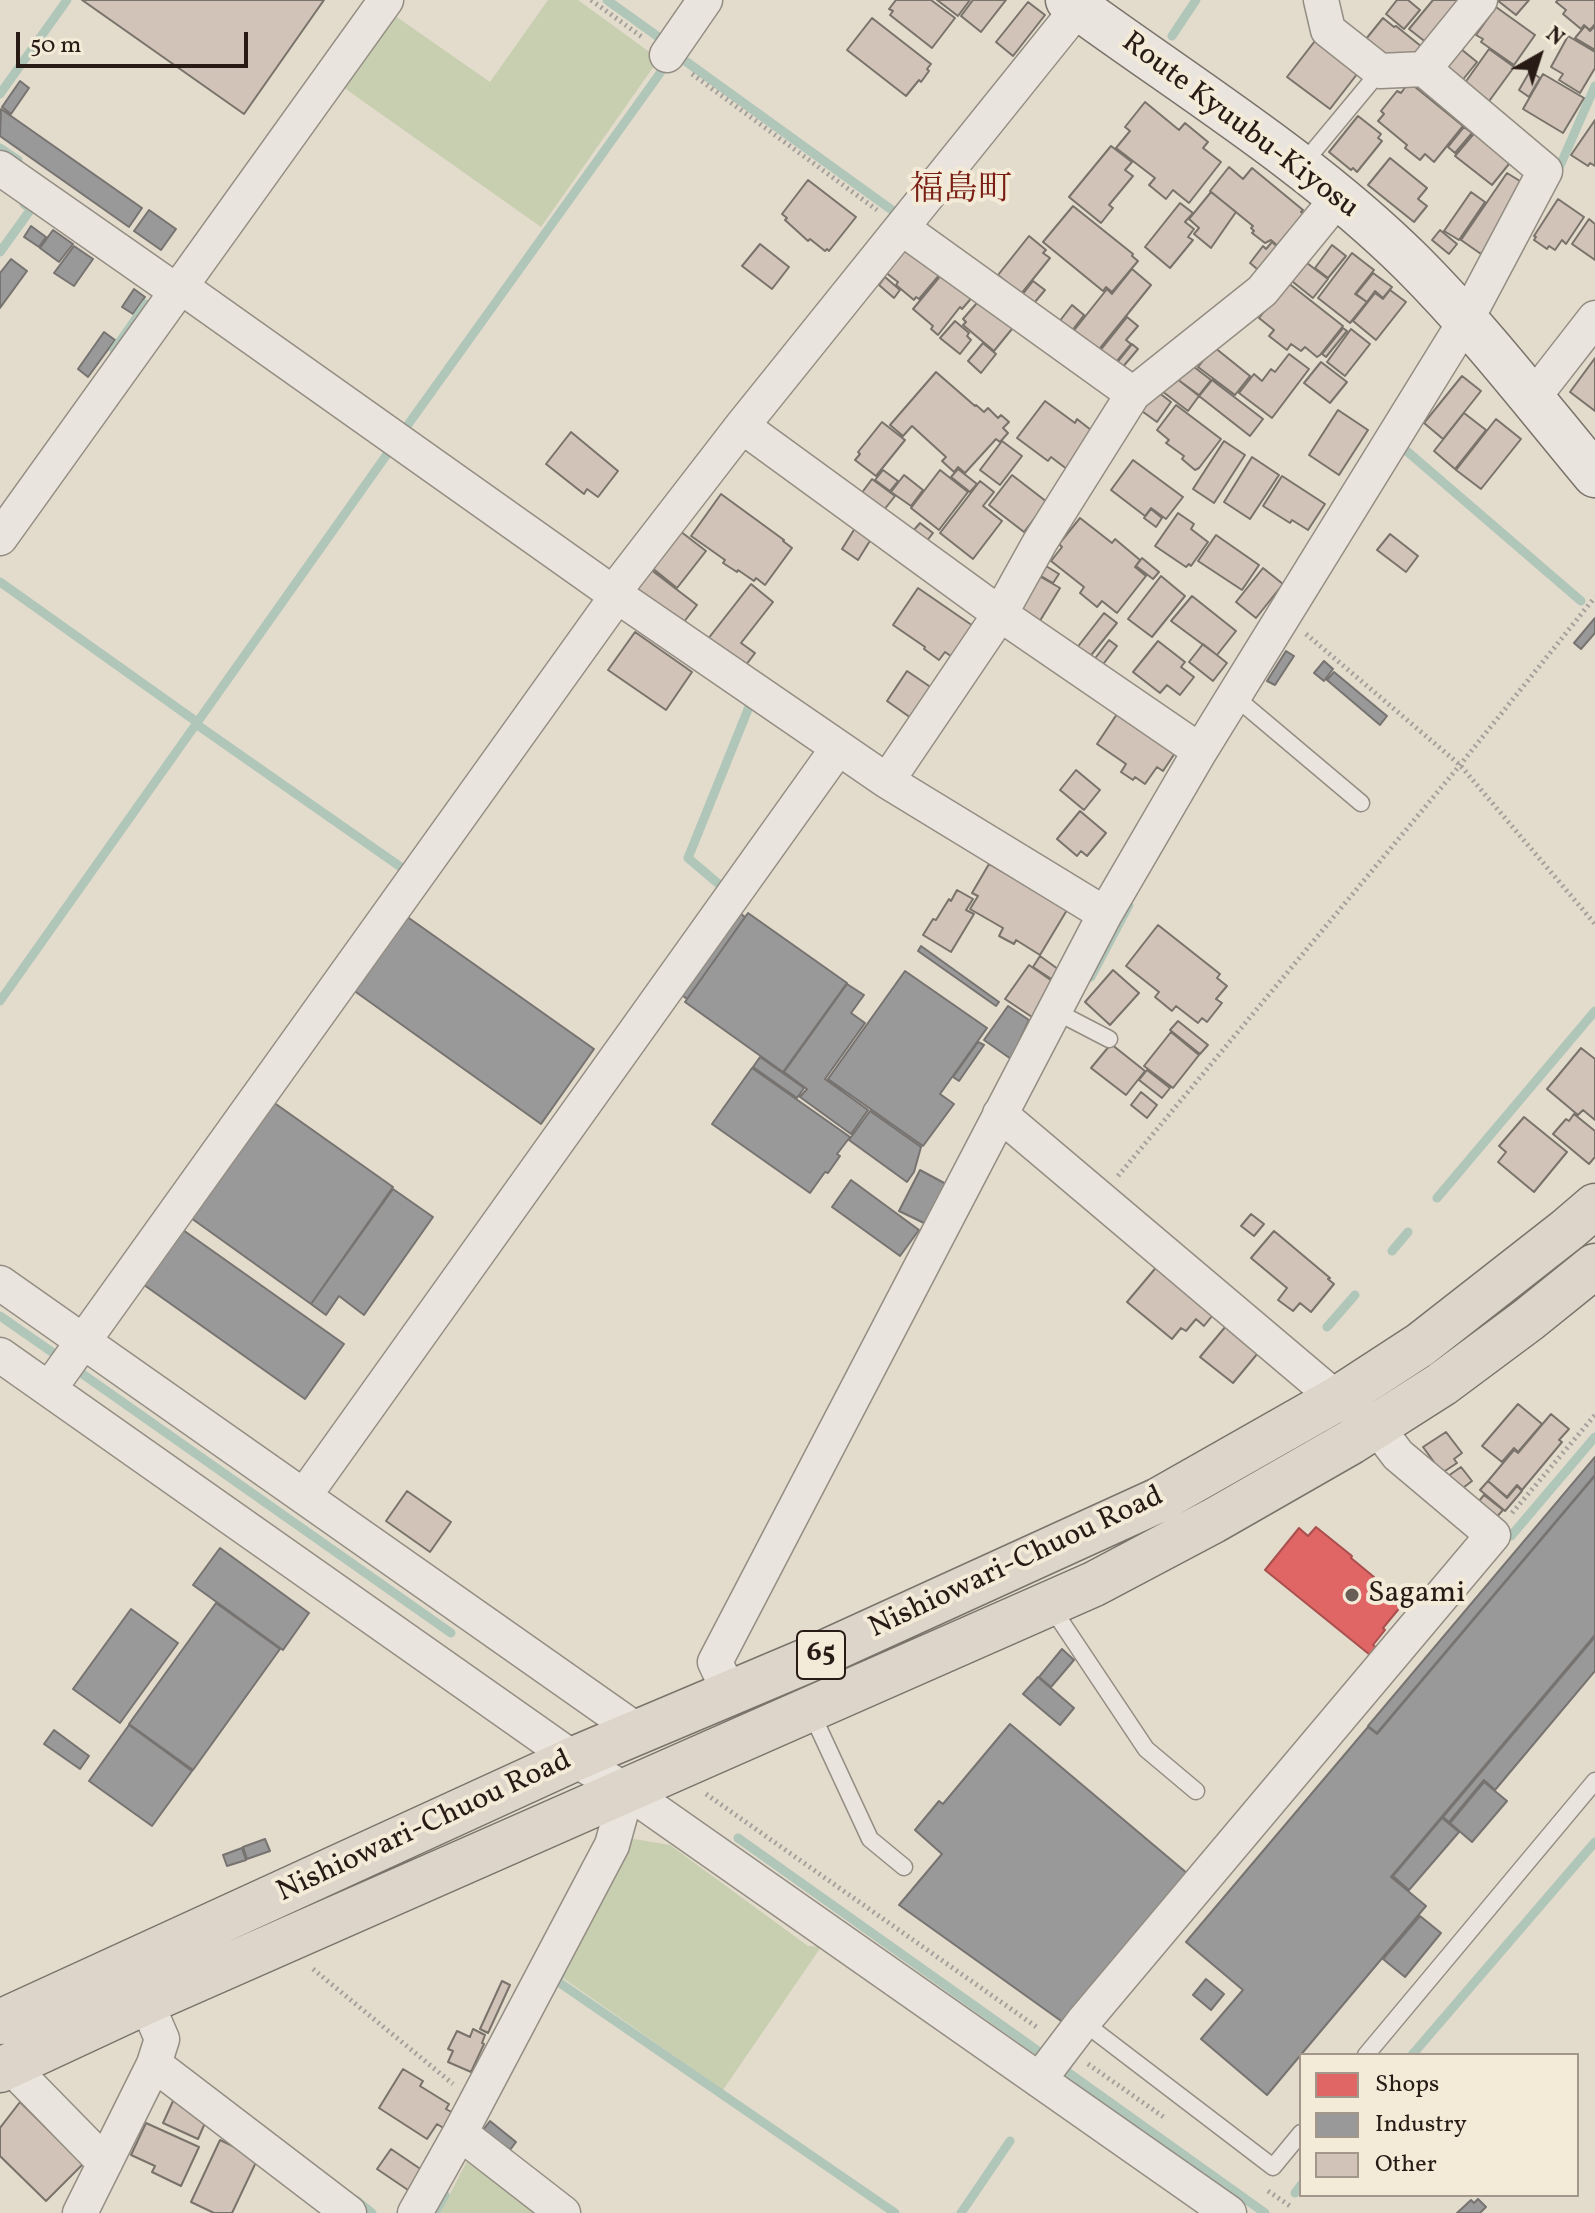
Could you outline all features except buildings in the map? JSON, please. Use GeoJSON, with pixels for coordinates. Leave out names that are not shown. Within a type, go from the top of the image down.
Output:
{"type":"FeatureCollection","features":[{"type":"Feature","properties":{"kind":"main road","name":"Route Kyuubu-Kiyosu"},"geometry":{"type":"LineString","coordinates":[[1081,5],[1301,166],[1410,261],[1466,320],[1595,475]]}},
{"type":"Feature","properties":{"kind":"main road","name":"Nishiowari-Chuou Road"},"geometry":{"type":"LineString","coordinates":[[0,2022],[574,1759],[806,1661],[1159,1500],[1337,1399],[1420,1345],[1595,1206]]}},
{"type":"Feature","properties":{"kind":"main road","name":"Nishiowari-Chuou Road"},"geometry":{"type":"LineString","coordinates":[[5,2068],[146,2002],[1094,1584],[1213,1521],[1376,1426],[1442,1384],[1595,1266]]}},
{"type":"Feature","properties":{"kind":"street"},"geometry":{"type":"LineString","coordinates":[[0,538],[386,0]]}},
{"type":"Feature","properties":{"kind":"street"},"geometry":{"type":"LineString","coordinates":[[667,55],[705,0]]}},
{"type":"Feature","properties":{"kind":"street"},"geometry":{"type":"LineString","coordinates":[[730,1694],[715,1662],[1105,914],[1200,751],[1466,320],[1545,171],[1424,69],[1380,71],[1328,30],[1321,0]]}},
{"type":"Feature","properties":{"kind":"street"},"geometry":{"type":"LineString","coordinates":[[1424,69],[1480,0]]}},
{"type":"Feature","properties":{"kind":"street"},"geometry":{"type":"LineString","coordinates":[[67,1365],[615,594],[742,426],[1081,5]]}},
{"type":"Feature","properties":{"kind":"street"},"geometry":{"type":"LineString","coordinates":[[0,168],[838,748],[1105,914]]}},
{"type":"Feature","properties":{"kind":"street"},"geometry":{"type":"LineString","coordinates":[[887,781],[1000,614],[1040,542],[1133,394],[1262,291],[1338,198]]}},
{"type":"Feature","properties":{"kind":"street"},"geometry":{"type":"LineString","coordinates":[[902,228],[1133,394]]}},
{"type":"Feature","properties":{"kind":"street"},"geometry":{"type":"LineString","coordinates":[[1532,399],[1595,318]]}},
{"type":"Feature","properties":{"kind":"street"},"geometry":{"type":"LineString","coordinates":[[742,426],[1000,614],[1200,751]]}},
{"type":"Feature","properties":{"kind":"street"},"geometry":{"type":"LineString","coordinates":[[304,1496],[838,748]]}},
{"type":"Feature","properties":{"kind":"street"},"geometry":{"type":"LineString","coordinates":[[1000,1114],[1337,1399]]}},
{"type":"Feature","properties":{"kind":"street"},"geometry":{"type":"LineString","coordinates":[[0,1283],[67,1365],[574,1759],[1058,2054],[1229,2213]]}},
{"type":"Feature","properties":{"kind":"street"},"geometry":{"type":"LineString","coordinates":[[0,1355],[67,1365],[304,1496],[639,1732]]}},
{"type":"Feature","properties":{"kind":"street"},"geometry":{"type":"LineString","coordinates":[[1058,2054],[1493,1535],[1398,1455],[1376,1426]]}},
{"type":"Feature","properties":{"kind":"street"},"geometry":{"type":"LineString","coordinates":[[415,2213],[612,1845],[627,1791]]}},
{"type":"Feature","properties":{"kind":"street"},"geometry":{"type":"LineString","coordinates":[[80,2213],[154,2064],[162,2039],[146,2002]]}},
{"type":"Feature","properties":{"kind":"street"},"geometry":{"type":"LineString","coordinates":[[154,2064],[349,2213]]}},
{"type":"Feature","properties":{"kind":"street"},"geometry":{"type":"LineString","coordinates":[[5,2068],[105,2163]]}},
{"type":"Feature","properties":{"kind":"street"},"geometry":{"type":"LineString","coordinates":[[460,2133],[563,2213]]}},
{"type":"Feature","properties":{"kind":"lane"},"geometry":{"type":"LineString","coordinates":[[1301,166],[1380,71]]}},
{"type":"Feature","properties":{"kind":"lane"},"geometry":{"type":"LineString","coordinates":[[1234,696],[1361,803]]}},
{"type":"Feature","properties":{"kind":"lane"},"geometry":{"type":"LineString","coordinates":[[1055,1011],[1109,1039]]}},
{"type":"Feature","properties":{"kind":"lane"},"geometry":{"type":"LineString","coordinates":[[1049,1604],[1146,1749],[1196,1791]]}},
{"type":"Feature","properties":{"kind":"lane"},"geometry":{"type":"LineString","coordinates":[[810,1710],[870,1839],[904,1867]]}},
{"type":"Feature","properties":{"kind":"lane"},"geometry":{"type":"LineString","coordinates":[[1368,2053],[1589,1800],[1595,1781]]}},
{"type":"Feature","properties":{"kind":"lane"},"geometry":{"type":"LineString","coordinates":[[1058,2054],[1273,2167],[1299,2135]]}},
{"type":"Feature","properties":{"kind":"path"},"geometry":{"type":"LineString","coordinates":[[591,0],[902,228]]}},
{"type":"Feature","properties":{"kind":"path"},"geometry":{"type":"LineString","coordinates":[[1100,1198],[1460,765],[1595,597]]}},
{"type":"Feature","properties":{"kind":"path"},"geometry":{"type":"LineString","coordinates":[[1283,616],[1460,765],[1595,924]]}},
{"type":"Feature","properties":{"kind":"path"},"geometry":{"type":"LineString","coordinates":[[1493,1535],[1595,1415]]}},
{"type":"Feature","properties":{"kind":"path"},"geometry":{"type":"LineString","coordinates":[[690,1763],[705,1794],[1058,2054],[1177,2126]]}},
{"type":"Feature","properties":{"kind":"path"},"geometry":{"type":"LineString","coordinates":[[281,1943],[476,2103]]}},
{"type":"Feature","properties":{"kind":"path"},"geometry":{"type":"LineString","coordinates":[[1265,2188],[1290,2206]]}},
{"type":"Feature","properties":{"kind":"green space"},"geometry":{"type":"Polygon","coordinates":[[[548,0],[578,0],[659,59],[541,227],[340,85],[391,13],[490,82],[548,0]]]}},
{"type":"Feature","properties":{"kind":"green space"},"geometry":{"type":"Polygon","coordinates":[[[628,1838],[670,1845],[808,1946],[821,1947],[723,2090],[563,1978],[628,1838]]]}},
{"type":"Feature","properties":{"kind":"green space"},"geometry":{"type":"Polygon","coordinates":[[[467,2161],[533,2213],[440,2213],[467,2161]]]}},
{"type":"Feature","properties":{"kind":"waterway"},"geometry":{"type":"LineString","coordinates":[[0,94],[67,0]]}},
{"type":"Feature","properties":{"kind":"waterway"},"geometry":{"type":"LineString","coordinates":[[607,0],[664,41]]}},
{"type":"Feature","properties":{"kind":"waterway"},"geometry":{"type":"LineString","coordinates":[[1172,36],[1196,0]]}},
{"type":"Feature","properties":{"kind":"waterway"},"geometry":{"type":"LineString","coordinates":[[677,55],[896,213]]}},
{"type":"Feature","properties":{"kind":"waterway"},"geometry":{"type":"LineString","coordinates":[[402,433],[663,69]]}},
{"type":"Feature","properties":{"kind":"waterway"},"geometry":{"type":"LineString","coordinates":[[1556,175],[1595,86]]}},
{"type":"Feature","properties":{"kind":"waterway"},"geometry":{"type":"LineString","coordinates":[[0,148],[18,160]]}},
{"type":"Feature","properties":{"kind":"waterway"},"geometry":{"type":"LineString","coordinates":[[0,252],[31,209],[24,204]]}},
{"type":"Feature","properties":{"kind":"waterway"},"geometry":{"type":"LineString","coordinates":[[114,350],[146,304]]}},
{"type":"Feature","properties":{"kind":"waterway"},"geometry":{"type":"LineString","coordinates":[[1402,447],[1581,601]]}},
{"type":"Feature","properties":{"kind":"waterway"},"geometry":{"type":"LineString","coordinates":[[0,1001],[390,450]]}},
{"type":"Feature","properties":{"kind":"waterway"},"geometry":{"type":"LineString","coordinates":[[0,582],[197,722]]}},
{"type":"Feature","properties":{"kind":"waterway"},"geometry":{"type":"LineString","coordinates":[[727,891],[688,858],[751,702]]}},
{"type":"Feature","properties":{"kind":"waterway"},"geometry":{"type":"LineString","coordinates":[[196,724],[405,870]]}},
{"type":"Feature","properties":{"kind":"waterway"},"geometry":{"type":"LineString","coordinates":[[1091,977],[1129,905]]}},
{"type":"Feature","properties":{"kind":"waterway"},"geometry":{"type":"LineString","coordinates":[[1437,1198],[1595,1011]]}},
{"type":"Feature","properties":{"kind":"waterway"},"geometry":{"type":"LineString","coordinates":[[1392,1251],[1408,1232]]}},
{"type":"Feature","properties":{"kind":"waterway"},"geometry":{"type":"LineString","coordinates":[[1327,1327],[1355,1295]]}},
{"type":"Feature","properties":{"kind":"waterway"},"geometry":{"type":"LineString","coordinates":[[0,1316],[62,1359]]}},
{"type":"Feature","properties":{"kind":"waterway"},"geometry":{"type":"LineString","coordinates":[[74,1368],[451,1633]]}},
{"type":"Feature","properties":{"kind":"waterway"},"geometry":{"type":"LineString","coordinates":[[1511,1536],[1595,1437]]}},
{"type":"Feature","properties":{"kind":"waterway"},"geometry":{"type":"LineString","coordinates":[[738,1838],[1048,2058]]}},
{"type":"Feature","properties":{"kind":"waterway"},"geometry":{"type":"LineString","coordinates":[[1414,2053],[1595,1842]]}},
{"type":"Feature","properties":{"kind":"waterway"},"geometry":{"type":"LineString","coordinates":[[561,1973],[557,1981],[895,2213]]}},
{"type":"Feature","properties":{"kind":"waterway"},"geometry":{"type":"LineString","coordinates":[[1059,2066],[1265,2213]]}},
{"type":"Feature","properties":{"kind":"waterway"},"geometry":{"type":"LineString","coordinates":[[961,2213],[1010,2141]]}},
{"type":"Feature","properties":{"kind":"waterway"},"geometry":{"type":"LineString","coordinates":[[1295,2193],[1299,2188]]}},
{"type":"Feature","properties":{"kind":"waterway"},"geometry":{"type":"LineString","coordinates":[[435,2213],[445,2195]]}},
{"type":"Feature","properties":{"kind":"waterway"},"geometry":{"type":"LineString","coordinates":[[356,2200],[372,2213]]}},
{"type":"Feature","properties":{"kind":"place","name":"Sagami"},"geometry":{"type":"Point","coordinates":[1352,1595]}},
{"type":"Feature","properties":{"kind":"district","name":"福島町"},"geometry":{"type":"Point","coordinates":[961,193]}}]}
